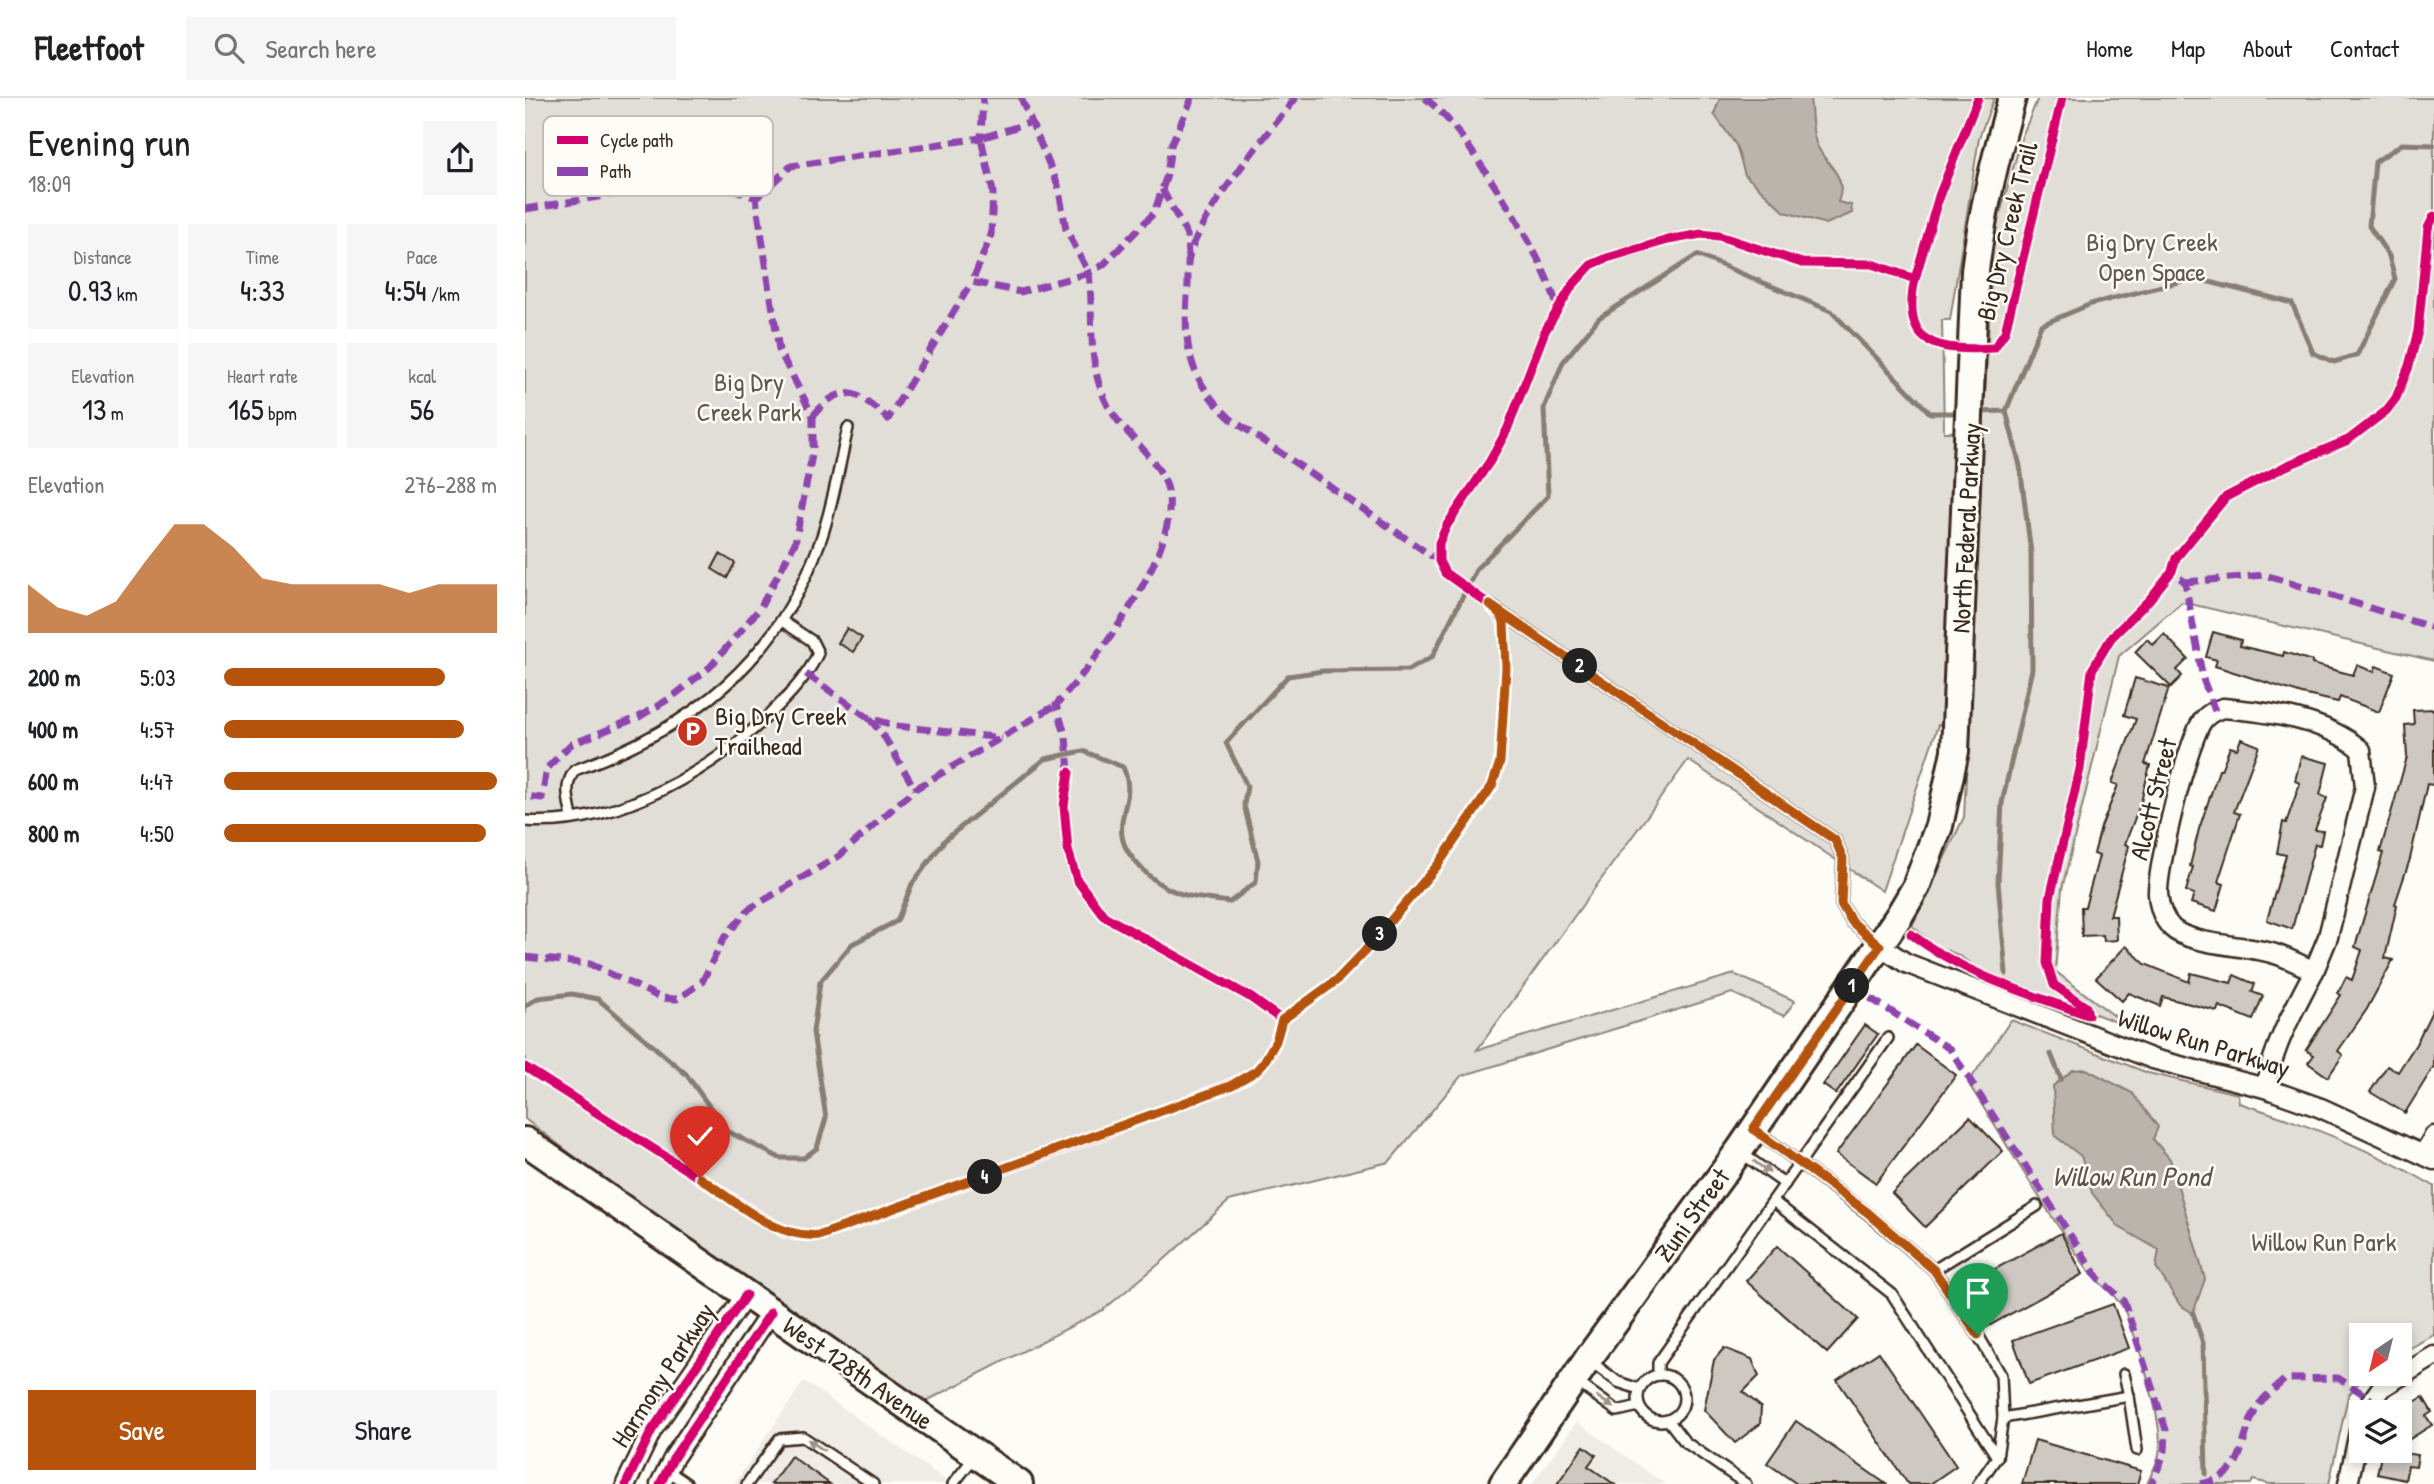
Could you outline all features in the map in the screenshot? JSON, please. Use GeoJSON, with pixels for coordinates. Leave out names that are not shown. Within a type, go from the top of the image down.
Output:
{"type":"FeatureCollection","features":[{"type":"Feature","properties":{"kind":"main road","name":"North Federal Parkway"},"geometry":{"type":"LineString","coordinates":[[1880,946],[1916,887],[1939,826],[1948,791],[1958,710],[1976,313],[1975,271],[1988,186],[2012,98]]}},
{"type":"Feature","properties":{"kind":"main road","name":"Zuni Street"},"geometry":{"type":"LineString","coordinates":[[1503,1484],[1581,1370],[1739,1151],[1880,946]]}},
{"type":"Feature","properties":{"kind":"main road","name":"West 128th Avenue"},"geometry":{"type":"LineString","coordinates":[[525,1141],[1019,1484]]}},
{"type":"Feature","properties":{"kind":"street","name":"Alcott Street"},"geometry":{"type":"LineString","coordinates":[[2265,1088],[2272,1054],[2314,971],[2327,937],[2365,787],[2361,750],[2346,736],[2324,728],[2256,711],[2223,708],[2205,718],[2194,739],[2165,847],[2158,892],[2165,920],[2187,939],[2238,945],[2275,954],[2314,971]]}},
{"type":"Feature","properties":{"kind":"street","name":"Willow Run Parkway"},"geometry":{"type":"LineString","coordinates":[[1880,946],[1906,963],[2153,1059],[2265,1088],[2321,1108],[2429,1157]]}},
{"type":"Feature","properties":{"kind":"street"},"geometry":{"type":"LineString","coordinates":[[2429,1157],[2434,1136]]}},
{"type":"Feature","properties":{"kind":"street","name":"Harmony Parkway"},"geometry":{"type":"LineString","coordinates":[[626,1484],[652,1430],[746,1295]]}},
{"type":"Feature","properties":{"kind":"street","name":"Harmony Parkway"},"geometry":{"type":"LineString","coordinates":[[664,1477],[771,1312]]}},
{"type":"Feature","properties":{"kind":"street"},"geometry":{"type":"LineString","coordinates":[[2372,1400],[2381,1388],[2434,1356]]}},
{"type":"Feature","properties":{"kind":"street"},"geometry":{"type":"LineString","coordinates":[[640,1452],[664,1477]]}},
{"type":"Feature","properties":{"kind":"street"},"geometry":{"type":"LineString","coordinates":[[2348,1484],[2352,1463]]}},
{"type":"Feature","properties":{"kind":"lane"},"geometry":{"type":"LineString","coordinates":[[572,818],[567,792],[568,779],[575,770],[642,743],[685,717],[727,685],[782,621],[812,564],[821,539],[848,428]]}},
{"type":"Feature","properties":{"kind":"lane"},"geometry":{"type":"LineString","coordinates":[[1490,605],[1835,840],[1843,858],[1841,904],[1852,922],[1880,946]]}},
{"type":"Feature","properties":{"kind":"lane"},"geometry":{"type":"LineString","coordinates":[[525,821],[572,818],[637,801],[668,787],[726,751],[767,717],[813,666],[818,653],[812,641],[782,621]]}},
{"type":"Feature","properties":{"kind":"lane"},"geometry":{"type":"LineString","coordinates":[[1658,1375],[1658,1363],[1888,1038]]}},
{"type":"Feature","properties":{"kind":"lane"},"geometry":{"type":"LineString","coordinates":[[1753,1129],[1867,1212],[1934,1270],[1978,1335],[2001,1376],[2003,1418],[1997,1457],[1978,1484]]}},
{"type":"Feature","properties":{"kind":"lane"},"geometry":{"type":"LineString","coordinates":[[1739,1151],[1785,1184]]}},
{"type":"Feature","properties":{"kind":"lane"},"geometry":{"type":"LineString","coordinates":[[1773,1201],[1892,1294],[1997,1457]]}},
{"type":"Feature","properties":{"kind":"lane"},"geometry":{"type":"LineString","coordinates":[[1934,1270],[2037,1206]]}},
{"type":"Feature","properties":{"kind":"lane"},"geometry":{"type":"LineString","coordinates":[[1581,1370],[1639,1389]]}},
{"type":"Feature","properties":{"kind":"lane"},"geometry":{"type":"LineString","coordinates":[[1581,1370],[1617,1410],[1639,1406]]}},
{"type":"Feature","properties":{"kind":"lane"},"geometry":{"type":"LineString","coordinates":[[2124,1374],[2137,1450]]}},
{"type":"Feature","properties":{"kind":"lane"},"geometry":{"type":"LineString","coordinates":[[1658,1375],[1673,1378],[1683,1390],[1683,1406],[1679,1413],[1668,1420],[1649,1418],[1639,1406],[1639,1389],[1650,1377],[1658,1375]]}},
{"type":"Feature","properties":{"kind":"lane"},"geometry":{"type":"LineString","coordinates":[[2003,1418],[2129,1396]]}},
{"type":"Feature","properties":{"kind":"lane"},"geometry":{"type":"LineString","coordinates":[[1668,1420],[1685,1442],[1746,1484]]}},
{"type":"Feature","properties":{"kind":"lane"},"geometry":{"type":"LineString","coordinates":[[750,1483],[779,1439],[803,1437],[873,1484]]}},
{"type":"Feature","properties":{"kind":"lane"},"geometry":{"type":"LineString","coordinates":[[953,1484],[977,1455]]}},
{"type":"Feature","properties":{"kind":"lane"},"geometry":{"type":"LineString","coordinates":[[664,1477],[687,1484]]}},
{"type":"Feature","properties":{"kind":"shaded area"},"geometry":{"type":"Polygon","coordinates":[[[804,1381],[951,1484],[734,1484],[804,1381]]]}},
{"type":"Feature","properties":{"kind":"shaded area"},"geometry":{"type":"Polygon","coordinates":[[[1577,1422],[1665,1484],[1532,1484],[1577,1422]]]}},
{"type":"Feature","properties":{"kind":"green space","name":"Big Dry Creek Park"},"geometry":{"type":"Polygon","coordinates":[[[525,98],[1994,98],[1979,138],[1950,320],[1942,320],[1944,432],[1955,432],[1947,724],[1938,725],[1882,891],[1688,760],[1477,1050],[1734,974],[1795,1001],[1784,1016],[1732,993],[1461,1076],[1389,1162],[1229,1201],[1103,1310],[909,1410],[525,1119],[525,98]]]}},
{"type":"Feature","properties":{"kind":"green space","name":"Big Dry Creek Open Space"},"geometry":{"type":"Polygon","coordinates":[[[2038,98],[2434,98],[2434,661],[2182,602],[2119,656],[2062,889],[2055,971],[2129,1027],[1979,969],[1958,955],[1936,946],[1912,926],[1964,817],[1993,239],[2022,136],[2038,98]]]}},
{"type":"Feature","properties":{"kind":"green space","name":"Willow Run Park"},"geometry":{"type":"Polygon","coordinates":[[[2011,1020],[2148,1073],[2238,1094],[2239,1103],[2339,1139],[2434,1186],[2434,1335],[2412,1347],[2412,1323],[2349,1323],[2349,1386],[2356,1386],[2348,1396],[2329,1484],[2270,1484],[2253,1480],[2251,1484],[2147,1484],[2159,1454],[2158,1423],[2148,1379],[2128,1318],[2119,1301],[2093,1275],[2073,1248],[1968,1083],[2011,1020]]]}},
{"type":"Feature","properties":{"kind":"water"},"geometry":{"type":"Polygon","coordinates":[[[1720,98],[1810,98],[1816,143],[1838,177],[1841,192],[1838,202],[1851,205],[1852,213],[1826,224],[1785,212],[1745,175],[1736,145],[1714,114],[1720,98]]]}},
{"type":"Feature","properties":{"kind":"water","name":"Willow Run Pond"},"geometry":{"type":"Polygon","coordinates":[[[2086,1069],[2132,1093],[2158,1127],[2153,1139],[2170,1159],[2205,1279],[2193,1313],[2180,1305],[2156,1267],[2159,1250],[2119,1227],[2092,1193],[2081,1156],[2055,1136],[2053,1086],[2073,1070],[2086,1069]]]}},
{"type":"Feature","properties":{"kind":"building"},"geometry":{"type":"Polygon","coordinates":[[[720,554],[735,563],[727,578],[712,569],[720,554]]]}},
{"type":"Feature","properties":{"kind":"building"},"geometry":{"type":"Polygon","coordinates":[[[847,628],[862,638],[853,652],[838,643],[847,628]]]}},
{"type":"Feature","properties":{"kind":"building"},"geometry":{"type":"Polygon","coordinates":[[[2213,632],[2241,640],[2240,646],[2283,656],[2284,652],[2312,661],[2312,664],[2353,675],[2357,665],[2374,672],[2376,666],[2394,673],[2379,712],[2340,697],[2338,702],[2302,694],[2215,666],[2217,660],[2206,657],[2213,632]]]}},
{"type":"Feature","properties":{"kind":"building"},"geometry":{"type":"Polygon","coordinates":[[[2164,634],[2188,659],[2177,670],[2182,676],[2171,687],[2135,652],[2147,639],[2153,645],[2164,634]]]}},
{"type":"Feature","properties":{"kind":"building"},"geometry":{"type":"Polygon","coordinates":[[[2135,678],[2169,688],[2145,764],[2150,765],[2141,802],[2125,844],[2129,846],[2110,916],[2116,916],[2117,940],[2104,941],[2103,935],[2082,936],[2081,907],[2085,907],[2099,856],[2094,854],[2101,827],[2118,785],[2112,783],[2136,719],[2124,715],[2135,678]]]}},
{"type":"Feature","properties":{"kind":"building"},"geometry":{"type":"Polygon","coordinates":[[[2434,709],[2434,785],[2427,784],[2410,859],[2395,904],[2397,905],[2385,958],[2393,960],[2367,1009],[2338,1051],[2343,1055],[2328,1077],[2308,1063],[2314,1055],[2306,1050],[2341,995],[2338,993],[2346,977],[2352,980],[2362,950],[2355,947],[2383,853],[2380,852],[2407,757],[2405,725],[2414,724],[2413,710],[2434,709]]]}},
{"type":"Feature","properties":{"kind":"building"},"geometry":{"type":"Polygon","coordinates":[[[2241,739],[2259,746],[2234,812],[2240,814],[2218,882],[2224,884],[2216,911],[2191,903],[2194,894],[2186,891],[2199,829],[2219,770],[2230,747],[2237,749],[2241,739]]]}},
{"type":"Feature","properties":{"kind":"building"},"geometry":{"type":"Polygon","coordinates":[[[2301,756],[2328,763],[2320,795],[2327,798],[2315,830],[2323,831],[2320,845],[2315,844],[2292,929],[2267,920],[2286,855],[2277,853],[2283,822],[2286,823],[2300,783],[2295,781],[2301,756]]]}},
{"type":"Feature","properties":{"kind":"building"},"geometry":{"type":"Polygon","coordinates":[[[2126,946],[2145,964],[2189,982],[2191,973],[2231,983],[2234,975],[2255,984],[2252,992],[2263,996],[2253,1020],[2219,1006],[2217,1011],[2163,997],[2160,1006],[2129,993],[2122,1001],[2096,978],[2126,946]]]}},
{"type":"Feature","properties":{"kind":"building"},"geometry":{"type":"Polygon","coordinates":[[[2434,1007],[2434,1066],[2405,1113],[2370,1092],[2387,1066],[2398,1072],[2416,1044],[2434,1007]]]}},
{"type":"Feature","properties":{"kind":"building"},"geometry":{"type":"Polygon","coordinates":[[[1865,1025],[1878,1034],[1836,1094],[1823,1085],[1865,1025]]]}},
{"type":"Feature","properties":{"kind":"building"},"geometry":{"type":"Polygon","coordinates":[[[1916,1045],[1956,1075],[1876,1183],[1836,1154],[1916,1045]]]}},
{"type":"Feature","properties":{"kind":"building"},"geometry":{"type":"Polygon","coordinates":[[[1970,1117],[2003,1151],[1925,1227],[1892,1193],[1970,1117]]]}},
{"type":"Feature","properties":{"kind":"building"},"geometry":{"type":"Polygon","coordinates":[[[2061,1233],[2083,1274],[1987,1327],[1964,1286],[2061,1233]]]}},
{"type":"Feature","properties":{"kind":"building"},"geometry":{"type":"Polygon","coordinates":[[[1777,1246],[1858,1319],[1827,1353],[1746,1281],[1777,1246]]]}},
{"type":"Feature","properties":{"kind":"building"},"geometry":{"type":"Polygon","coordinates":[[[2113,1304],[2129,1348],[2029,1384],[2013,1340],[2113,1304]]]}},
{"type":"Feature","properties":{"kind":"building"},"geometry":{"type":"Polygon","coordinates":[[[1724,1348],[1752,1359],[1759,1376],[1743,1392],[1761,1407],[1760,1424],[1735,1443],[1704,1410],[1714,1360],[1724,1348]]]}},
{"type":"Feature","properties":{"kind":"building"},"geometry":{"type":"Polygon","coordinates":[[[1879,1352],[1956,1466],[1930,1484],[1908,1484],[1837,1380],[1879,1352]]]}},
{"type":"Feature","properties":{"kind":"building"},"geometry":{"type":"Polygon","coordinates":[[[2423,1397],[2432,1412],[2426,1416],[2432,1425],[2412,1438],[2412,1403],[2423,1397]]]}},
{"type":"Feature","properties":{"kind":"building"},"geometry":{"type":"Polygon","coordinates":[[[1796,1421],[1886,1484],[1797,1484],[1767,1463],[1796,1421]]]}},
{"type":"Feature","properties":{"kind":"building"},"geometry":{"type":"Polygon","coordinates":[[[2035,1440],[2141,1471],[2137,1484],[2022,1484],[2035,1440]]]}},
{"type":"Feature","properties":{"kind":"building"},"geometry":{"type":"Polygon","coordinates":[[[1584,1446],[1596,1455],[1588,1466],[1614,1484],[1557,1484],[1584,1446]]]}},
{"type":"Feature","properties":{"kind":"building"},"geometry":{"type":"Polygon","coordinates":[[[2412,1454],[2418,1455],[2416,1467],[2408,1466],[2405,1480],[2377,1474],[2379,1463],[2412,1463],[2412,1454]]]}},
{"type":"Feature","properties":{"kind":"building"},"geometry":{"type":"Polygon","coordinates":[[[791,1456],[830,1484],[771,1484],[791,1456]]]}},
{"type":"Feature","properties":{"kind":"waterway"},"geometry":{"type":"LineString","coordinates":[[1976,412],[2006,411],[2041,325],[2091,304],[2194,278],[2292,303],[2313,353],[2334,362],[2357,355],[2395,279],[2389,256],[2369,226],[2375,162],[2402,144],[2434,145]]}},
{"type":"Feature","properties":{"kind":"waterway"},"geometry":{"type":"LineString","coordinates":[[525,1006],[538,998],[572,994],[598,999],[686,1074],[727,1131],[780,1158],[804,1158],[817,1148],[826,1118],[813,1032],[820,982],[852,944],[897,921],[912,884],[945,840],[1045,759],[1083,751],[1123,767],[1128,787],[1121,827],[1125,845],[1132,857],[1151,877],[1171,890],[1192,897],[1230,902],[1256,882],[1258,861],[1244,805],[1247,786],[1226,743],[1288,676],[1323,671],[1408,670],[1432,657],[1477,568],[1548,496],[1544,408],[1563,362],[1599,318],[1697,255],[1831,311],[1930,413],[1962,413]]}},
{"type":"Feature","properties":{"kind":"waterway"},"geometry":{"type":"LineString","coordinates":[[2006,411],[2020,466],[2031,553],[2032,669],[2002,803],[1998,882],[2006,974]]}},
{"type":"Feature","properties":{"kind":"waterway"},"geometry":{"type":"LineString","coordinates":[[2051,1054],[2061,1079]]}},
{"type":"Feature","properties":{"kind":"waterway"},"geometry":{"type":"LineString","coordinates":[[2193,1313],[2203,1343],[2206,1474]]}},
{"type":"Feature","properties":{"kind":"marked path"},"geometry":{"type":"LineString","coordinates":[[773,182],[791,166],[981,138],[983,98]]}},
{"type":"Feature","properties":{"kind":"marked path"},"geometry":{"type":"LineString","coordinates":[[1021,98],[1058,185],[1066,229],[1089,273],[1021,292],[972,282],[991,235],[993,192],[981,138],[1032,122]]}},
{"type":"Feature","properties":{"kind":"marked path"},"geometry":{"type":"LineString","coordinates":[[1069,772],[1066,737],[1056,705],[1093,661],[1135,600],[1164,535],[1169,506],[1165,481],[1159,469],[1116,418],[1103,395],[1093,350],[1089,273],[1103,265],[1154,213],[1167,175],[1171,145],[1192,98]]}},
{"type":"Feature","properties":{"kind":"marked path"},"geometry":{"type":"LineString","coordinates":[[1296,98],[1220,196],[1196,239],[1188,267],[1186,323],[1191,358],[1205,389],[1231,419],[1439,561]]}},
{"type":"Feature","properties":{"kind":"marked path"},"geometry":{"type":"LineString","coordinates":[[1425,98],[1459,133],[1508,207],[1536,254],[1558,308]]}},
{"type":"Feature","properties":{"kind":"marked path"},"geometry":{"type":"LineString","coordinates":[[1162,189],[1187,235],[1188,256]]}},
{"type":"Feature","properties":{"kind":"marked path"},"geometry":{"type":"LineString","coordinates":[[525,209],[604,196]]}},
{"type":"Feature","properties":{"kind":"marked path"},"geometry":{"type":"LineString","coordinates":[[525,796],[542,798],[547,768],[570,745],[639,717],[672,697],[710,667],[760,608],[795,543],[813,450],[813,416],[779,350],[756,198],[751,196]]}},
{"type":"Feature","properties":{"kind":"marked path"},"geometry":{"type":"LineString","coordinates":[[813,416],[833,397],[850,394],[868,402],[888,419],[972,282]]}},
{"type":"Feature","properties":{"kind":"marked path"},"geometry":{"type":"LineString","coordinates":[[2185,582],[2265,575],[2434,628]]}},
{"type":"Feature","properties":{"kind":"marked path"},"geometry":{"type":"LineString","coordinates":[[2180,578],[2185,582],[2203,679],[2215,711]]}},
{"type":"Feature","properties":{"kind":"marked path"},"geometry":{"type":"LineString","coordinates":[[806,674],[869,718],[897,726],[1002,738]]}},
{"type":"Feature","properties":{"kind":"marked path"},"geometry":{"type":"LineString","coordinates":[[525,957],[590,964],[661,998],[677,999],[702,982],[724,938],[749,909],[839,856],[915,789],[1056,705]]}},
{"type":"Feature","properties":{"kind":"marked path"},"geometry":{"type":"LineString","coordinates":[[869,718],[885,738],[915,789]]}},
{"type":"Feature","properties":{"kind":"marked path"},"geometry":{"type":"LineString","coordinates":[[1870,998],[1950,1049],[2098,1278],[2124,1301],[2166,1430],[2165,1451],[2152,1484]]}},
{"type":"Feature","properties":{"kind":"marked path"},"geometry":{"type":"LineString","coordinates":[[2201,1484],[2217,1479],[2235,1464],[2258,1406],[2285,1379],[2338,1378],[2371,1399]]}},
{"type":"Feature","properties":{"kind":"cycle path"},"geometry":{"type":"LineString","coordinates":[[1915,279],[1939,196],[1978,98]]}},
{"type":"Feature","properties":{"kind":"cycle path","name":"Big Dry Creek Trail"},"geometry":{"type":"LineString","coordinates":[[525,1067],[784,1232],[808,1235],[846,1227],[1096,1137],[1246,1078],[1256,1071],[1271,1053],[1282,1020],[1337,980],[1438,866],[1492,786],[1500,762],[1506,668],[1504,623],[1490,605],[1445,573],[1439,561],[1439,543],[1447,525],[1490,461],[1507,430],[1545,331],[1572,286],[1591,265],[1607,258],[1668,240],[1701,234],[1719,236],[1802,263],[1872,264],[1915,279],[1913,319],[1919,332],[1928,340],[1956,348],[1994,348],[2005,332],[2062,98]]}},
{"type":"Feature","properties":{"kind":"cycle path"},"geometry":{"type":"LineString","coordinates":[[1911,934],[1974,971],[2088,1015],[2086,1007],[2054,985],[2047,963],[2050,898],[2080,769],[2092,670],[2111,638],[2149,600],[2172,571],[2176,558],[2226,497],[2286,466],[2348,440],[2386,411],[2396,398],[2409,366],[2418,331],[2428,228],[2434,216]]}},
{"type":"Feature","properties":{"kind":"cycle path"},"geometry":{"type":"LineString","coordinates":[[1069,772],[1064,806],[1068,850],[1077,880],[1104,916],[1250,997],[1282,1020]]}},
{"type":"Feature","properties":{"kind":"cycle path"},"geometry":{"type":"LineString","coordinates":[[626,1484],[652,1430],[746,1295]]}},
{"type":"Feature","properties":{"kind":"cycle path"},"geometry":{"type":"LineString","coordinates":[[660,1484],[674,1457],[771,1312]]}},
{"type":"Feature","properties":{"kind":"place","name":"Big Dry Creek Trailhead"},"geometry":{"type":"Point","coordinates":[692,731]}},
{"type":"Feature","properties":{"kind":"route"},"geometry":{"type":"LineString","coordinates":[[700,1178],[784,1232],[802,1237],[821,1235],[1096,1137],[1230,1086],[1256,1071],[1271,1053],[1282,1020],[1337,980],[1364,952],[1437,866],[1492,786],[1500,762],[1506,668],[1504,622],[1501,615],[1490,605],[1835,840],[1843,858],[1841,904],[1852,922],[1880,946],[1753,1129],[1867,1212],[1934,1270],[1978,1335]]}}]}
